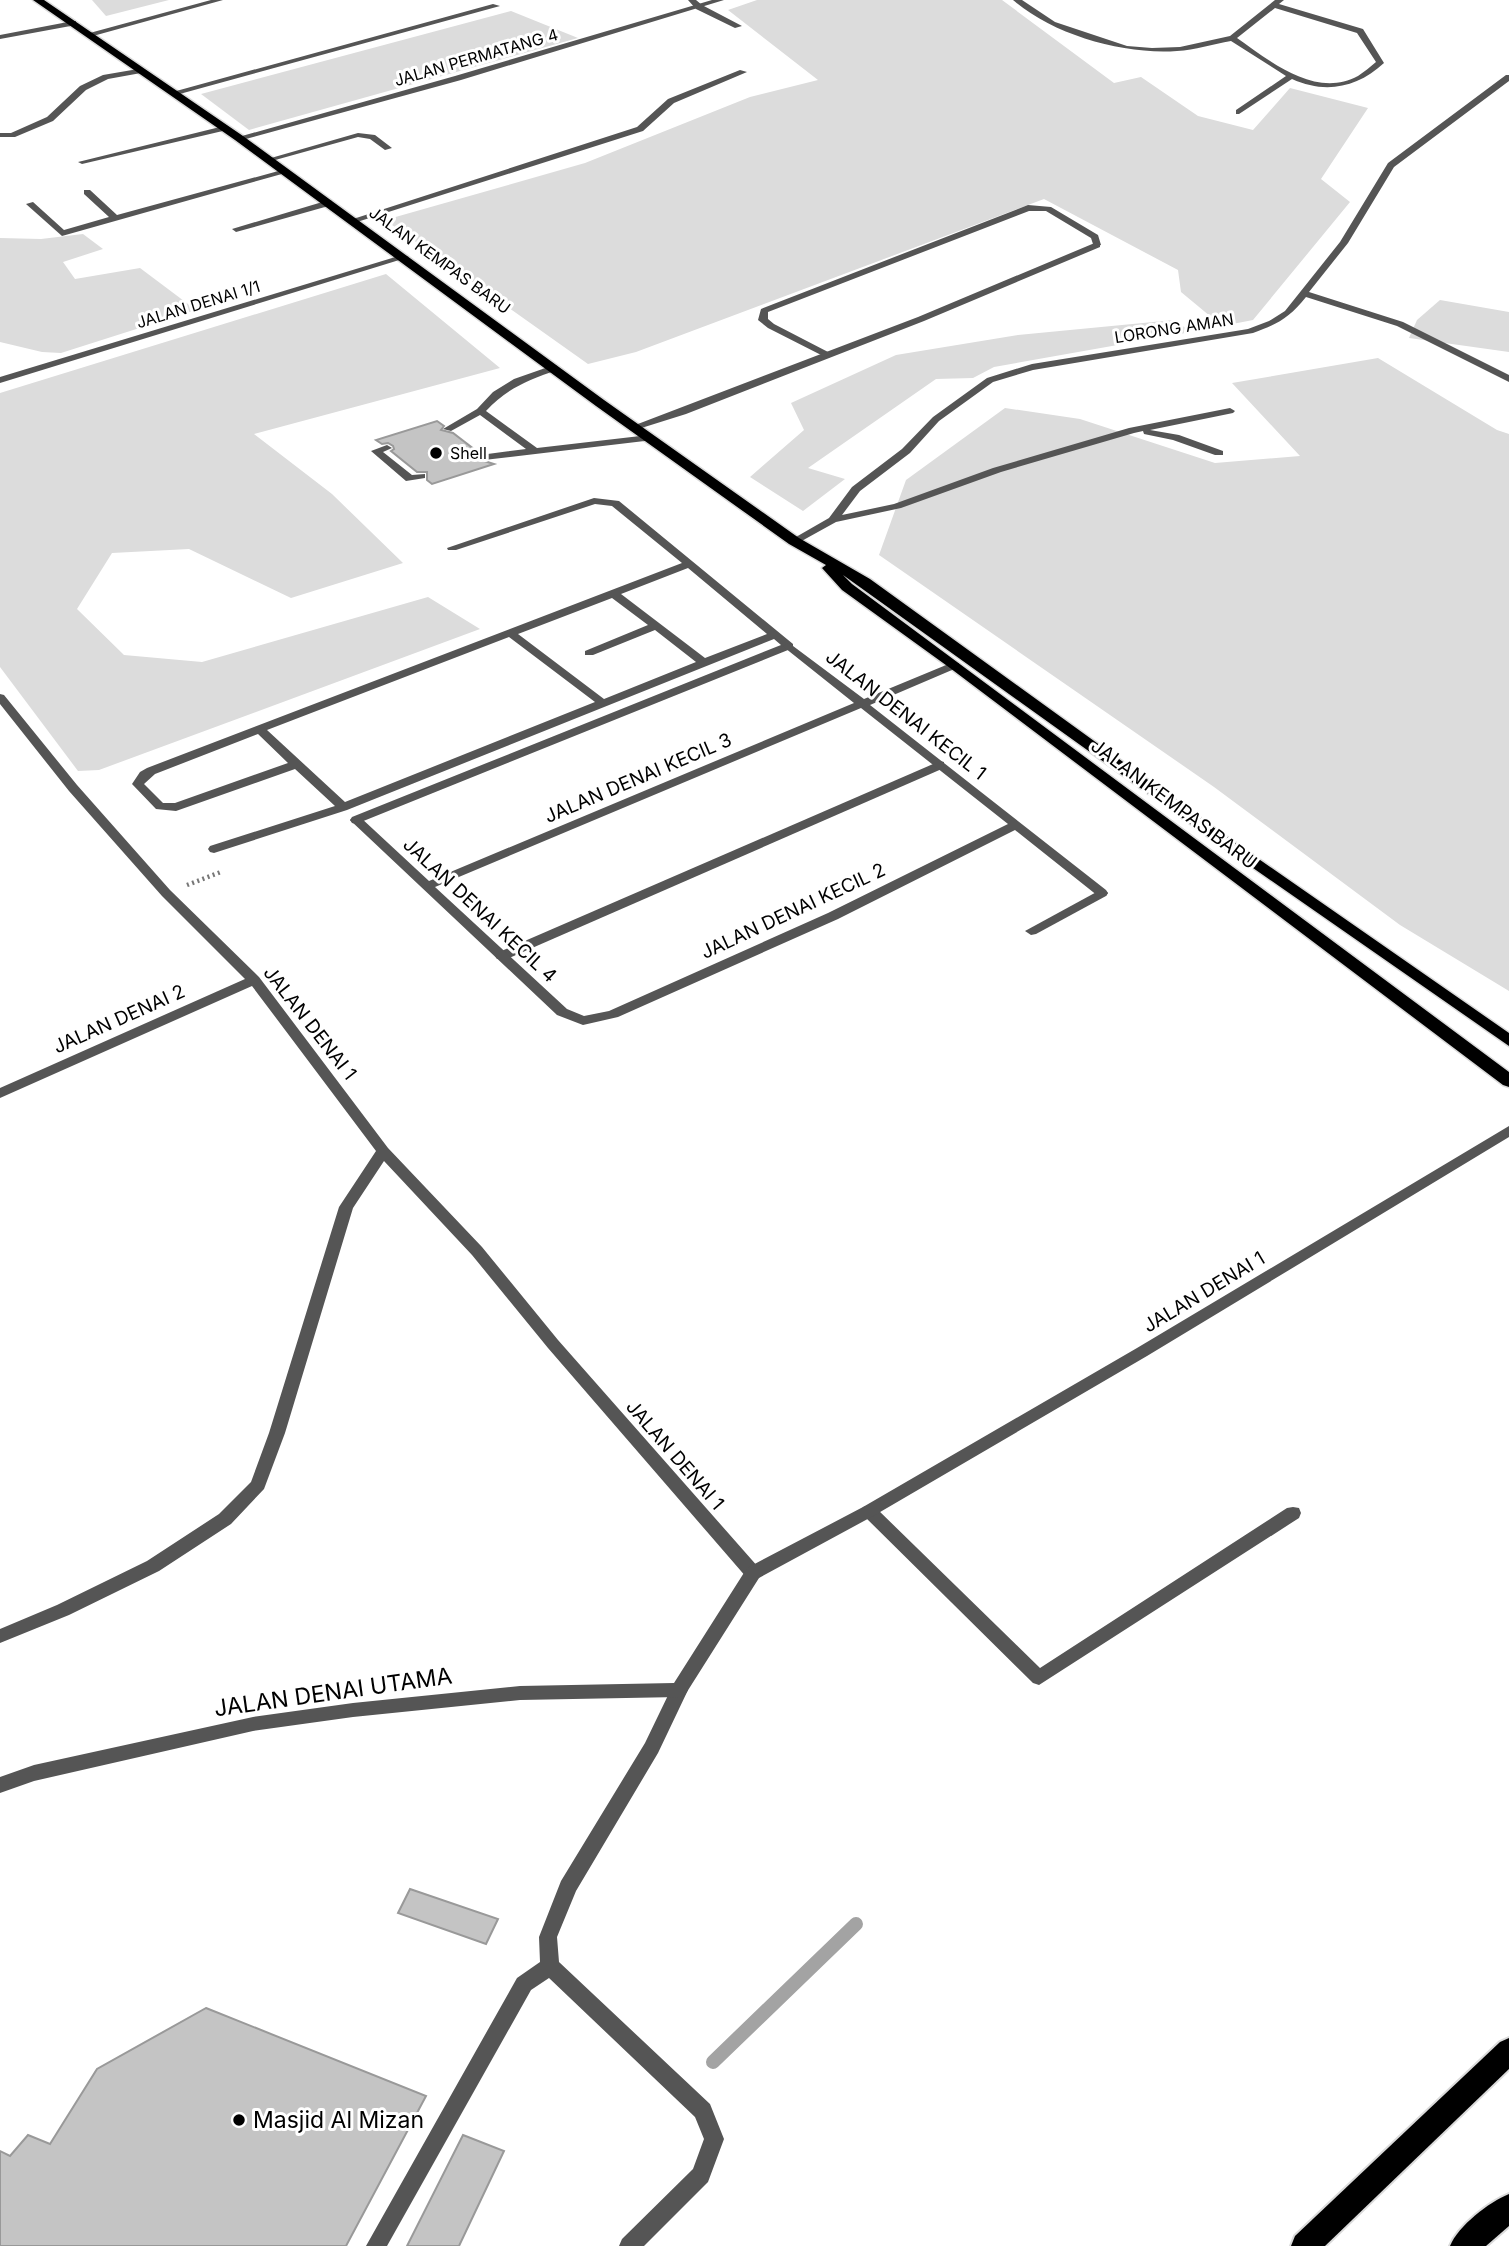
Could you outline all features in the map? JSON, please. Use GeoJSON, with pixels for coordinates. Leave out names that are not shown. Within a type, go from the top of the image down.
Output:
{"type":"FeatureCollection","features":[{"type":"Feature","properties":{"kind":"highway"},"geometry":{"type":"LineString","coordinates":[[1306,2246],[1509,2051]]}},
{"type":"Feature","properties":{"kind":"highway"},"geometry":{"type":"LineString","coordinates":[[1464,2246],[1509,2208]]}},
{"type":"Feature","properties":{"kind":"main road","name":"JALAN KEMPAS BARU"},"geometry":{"type":"LineString","coordinates":[[38,0],[354,220],[649,438],[794,541],[865,582],[1206,829],[1509,1041]]}},
{"type":"Feature","properties":{"kind":"main road","name":"JALAN KEMPAS BARU"},"geometry":{"type":"LineString","coordinates":[[816,556],[848,587],[1509,1081]]}},
{"type":"Feature","properties":{"kind":"street"},"geometry":{"type":"LineString","coordinates":[[90,34],[219,0]]}},
{"type":"Feature","properties":{"kind":"street"},"geometry":{"type":"LineString","coordinates":[[692,0],[699,7],[738,26]]}},
{"type":"Feature","properties":{"kind":"street","name":"JALAN PERMATANG 4"},"geometry":{"type":"LineString","coordinates":[[239,138],[720,0]]}},
{"type":"Feature","properties":{"kind":"street"},"geometry":{"type":"LineString","coordinates":[[1017,0],[1052,24],[1126,47],[1152,50],[1180,49],[1232,38],[1277,2],[1360,31],[1380,63],[1366,76],[1351,84],[1324,87],[1289,77],[1232,38]]}},
{"type":"Feature","properties":{"kind":"street"},"geometry":{"type":"LineString","coordinates":[[173,93],[496,5]]}},
{"type":"Feature","properties":{"kind":"street"},"geometry":{"type":"LineString","coordinates":[[0,37],[73,23]]}},
{"type":"Feature","properties":{"kind":"street"},"geometry":{"type":"LineString","coordinates":[[0,135],[12,135],[50,119],[83,88],[106,77],[138,71]]}},
{"type":"Feature","properties":{"kind":"street"},"geometry":{"type":"LineString","coordinates":[[354,220],[640,128],[671,101],[743,72]]}},
{"type":"Feature","properties":{"kind":"street"},"geometry":{"type":"LineString","coordinates":[[1239,112],[1289,77]]}},
{"type":"Feature","properties":{"kind":"street","name":"LORONG AMAN"},"geometry":{"type":"LineString","coordinates":[[794,541],[833,520],[856,489],[906,451],[936,419],[990,380],[1032,367],[1256,330],[1285,316],[1344,243],[1391,164],[1509,77]]}},
{"type":"Feature","properties":{"kind":"street"},"geometry":{"type":"LineString","coordinates":[[82,162],[224,128]]}},
{"type":"Feature","properties":{"kind":"street"},"geometry":{"type":"LineString","coordinates":[[268,160],[358,135],[372,137],[388,148]]}},
{"type":"Feature","properties":{"kind":"street"},"geometry":{"type":"LineString","coordinates":[[30,204],[62,233],[285,172]]}},
{"type":"Feature","properties":{"kind":"street"},"geometry":{"type":"LineString","coordinates":[[87,192],[116,218]]}},
{"type":"Feature","properties":{"kind":"street"},"geometry":{"type":"LineString","coordinates":[[236,229],[329,203]]}},
{"type":"Feature","properties":{"kind":"street"},"geometry":{"type":"LineString","coordinates":[[635,427],[683,412],[921,319],[1097,245],[1095,237],[1048,209],[1028,208],[764,312],[763,320],[771,326],[827,355]]}},
{"type":"Feature","properties":{"kind":"street","name":"JALAN DENAI 1/1"},"geometry":{"type":"LineString","coordinates":[[0,380],[405,257]]}},
{"type":"Feature","properties":{"kind":"street"},"geometry":{"type":"LineString","coordinates":[[1303,293],[1400,324],[1509,379]]}},
{"type":"Feature","properties":{"kind":"street"},"geometry":{"type":"LineString","coordinates":[[448,429],[480,411],[496,394],[517,381],[554,368]]}},
{"type":"Feature","properties":{"kind":"street"},"geometry":{"type":"LineString","coordinates":[[480,411],[536,452]]}},
{"type":"Feature","properties":{"kind":"street"},"geometry":{"type":"LineString","coordinates":[[833,520],[897,506],[997,471],[1132,430],[1230,411]]}},
{"type":"Feature","properties":{"kind":"street"},"geometry":{"type":"LineString","coordinates":[[1132,430],[1175,437],[1219,453]]}},
{"type":"Feature","properties":{"kind":"street"},"geometry":{"type":"LineString","coordinates":[[484,457],[649,438]]}},
{"type":"Feature","properties":{"kind":"street"},"geometry":{"type":"LineString","coordinates":[[387,449],[376,451],[410,479],[421,476]]}},
{"type":"Feature","properties":{"kind":"street","name":"JALAN DENAI KECIL 1"},"geometry":{"type":"LineString","coordinates":[[452,548],[594,501],[615,503],[687,565],[1102,893],[1031,931]]}},
{"type":"Feature","properties":{"kind":"street"},"geometry":{"type":"LineString","coordinates":[[296,764],[176,807],[154,803],[138,784],[150,771],[687,565]]}},
{"type":"Feature","properties":{"kind":"street"},"geometry":{"type":"LineString","coordinates":[[613,593],[704,663]]}},
{"type":"Feature","properties":{"kind":"street"},"geometry":{"type":"LineString","coordinates":[[589,653],[656,626]]}},
{"type":"Feature","properties":{"kind":"street"},"geometry":{"type":"LineString","coordinates":[[510,633],[603,703]]}},
{"type":"Feature","properties":{"kind":"street"},"geometry":{"type":"LineString","coordinates":[[214,849],[343,807],[775,635]]}},
{"type":"Feature","properties":{"kind":"street","name":"JALAN DENAI KECIL 4"},"geometry":{"type":"LineString","coordinates":[[583,1021],[562,1012],[356,820],[789,646]]}},
{"type":"Feature","properties":{"kind":"street","name":"JALAN DENAI KECIL 3"},"geometry":{"type":"LineString","coordinates":[[427,886],[955,665]]}},
{"type":"Feature","properties":{"kind":"street","name":"JALAN DENAI 1"},"geometry":{"type":"LineString","coordinates":[[0,697],[73,788],[166,893],[254,980],[383,1150],[477,1251],[562,1354],[753,1573],[869,1511],[1142,1352],[1509,1131]]}},
{"type":"Feature","properties":{"kind":"street"},"geometry":{"type":"LineString","coordinates":[[259,729],[343,807]]}},
{"type":"Feature","properties":{"kind":"street"},"geometry":{"type":"LineString","coordinates":[[502,956],[940,765]]}},
{"type":"Feature","properties":{"kind":"street","name":"JALAN DENAI KECIL 2"},"geometry":{"type":"LineString","coordinates":[[583,1021],[613,1014],[832,916],[1016,825]]}},
{"type":"Feature","properties":{"kind":"street","name":"JALAN DENAI 2"},"geometry":{"type":"LineString","coordinates":[[0,1093],[254,980]]}},
{"type":"Feature","properties":{"kind":"street"},"geometry":{"type":"LineString","coordinates":[[0,1636],[63,1610],[153,1566],[225,1519],[258,1485],[277,1433],[346,1207],[383,1150]]}},
{"type":"Feature","properties":{"kind":"street"},"geometry":{"type":"LineString","coordinates":[[869,1511],[1038,1678],[1293,1513]]}},
{"type":"Feature","properties":{"kind":"street"},"geometry":{"type":"LineString","coordinates":[[629,2246],[701,2175],[714,2139],[703,2111],[550,1966],[548,1937],[568,1887],[652,1748],[679,1690],[753,1573]]}},
{"type":"Feature","properties":{"kind":"street","name":"JALAN DENAI UTAMA"},"geometry":{"type":"LineString","coordinates":[[0,1785],[34,1773],[253,1724],[520,1693],[679,1690]]}},
{"type":"Feature","properties":{"kind":"street"},"geometry":{"type":"LineString","coordinates":[[376,2246],[524,1984],[550,1966]]}},
{"type":"Feature","properties":{"kind":"shaded area"},"geometry":{"type":"Polygon","coordinates":[[[92,0],[169,0],[106,16],[92,0]]]}},
{"type":"Feature","properties":{"kind":"shaded area"},"geometry":{"type":"Polygon","coordinates":[[[757,0],[1002,0],[1114,83],[1141,77],[1198,116],[1253,130],[1290,88],[1368,108],[1321,179],[1350,202],[1253,320],[1222,326],[1181,292],[1178,270],[1044,199],[636,352],[588,364],[385,220],[585,163],[750,97],[818,80],[728,10],[757,0]]]}},
{"type":"Feature","properties":{"kind":"shaded area"},"geometry":{"type":"Polygon","coordinates":[[[511,11],[578,38],[249,130],[201,94],[511,11]]]}},
{"type":"Feature","properties":{"kind":"shaded area"},"geometry":{"type":"Polygon","coordinates":[[[83,234],[103,249],[63,262],[75,279],[140,268],[196,310],[61,353],[42,352],[0,342],[0,238],[41,239],[83,234]]]}},
{"type":"Feature","properties":{"kind":"shaded area"},"geometry":{"type":"Polygon","coordinates":[[[386,274],[500,368],[254,434],[332,494],[403,563],[291,598],[189,549],[112,553],[77,609],[124,655],[202,662],[428,597],[480,629],[99,770],[78,771],[0,667],[0,393],[386,274]]]}},
{"type":"Feature","properties":{"kind":"shaded area"},"geometry":{"type":"Polygon","coordinates":[[[1440,300],[1509,312],[1509,352],[1409,338],[1417,320],[1440,300]]]}},
{"type":"Feature","properties":{"kind":"shaded area"},"geometry":{"type":"Polygon","coordinates":[[[1174,320],[1191,332],[994,367],[973,378],[936,379],[808,468],[845,479],[803,511],[750,477],[804,430],[791,403],[896,355],[1018,335],[1174,320]]]}},
{"type":"Feature","properties":{"kind":"shaded area"},"geometry":{"type":"Polygon","coordinates":[[[1378,358],[1497,430],[1509,434],[1509,991],[1400,925],[1214,787],[879,555],[906,480],[1005,408],[1080,419],[1215,463],[1300,456],[1232,383],[1378,358]]]}},
{"type":"Feature","properties":{"kind":"building","name":"Shell"},"geometry":{"type":"Polygon","coordinates":[[[437,421],[444,426],[441,430],[453,433],[479,453],[478,459],[494,464],[432,484],[427,480],[427,472],[417,472],[391,451],[393,446],[376,440],[437,421]]]}},
{"type":"Feature","properties":{"kind":"building"},"geometry":{"type":"Polygon","coordinates":[[[410,1889],[498,1919],[486,1944],[398,1913],[410,1889]]]}},
{"type":"Feature","properties":{"kind":"building","name":"Masjid Al Mizan"},"geometry":{"type":"Polygon","coordinates":[[[206,2008],[426,2096],[346,2246],[0,2246],[0,2151],[10,2156],[28,2135],[50,2144],[97,2069],[206,2008]]]}},
{"type":"Feature","properties":{"kind":"building"},"geometry":{"type":"Polygon","coordinates":[[[463,2135],[504,2151],[459,2246],[407,2246],[463,2135]]]}},
{"type":"Feature","properties":{"kind":"waterway"},"geometry":{"type":"LineString","coordinates":[[713,2062],[856,1924]]}},
{"type":"Feature","properties":{"kind":"place","name":"Shell"},"geometry":{"type":"Point","coordinates":[436,453]}},
{"type":"Feature","properties":{"kind":"place","name":"Masjid Al Mizan"},"geometry":{"type":"Point","coordinates":[239,2120]}}]}
